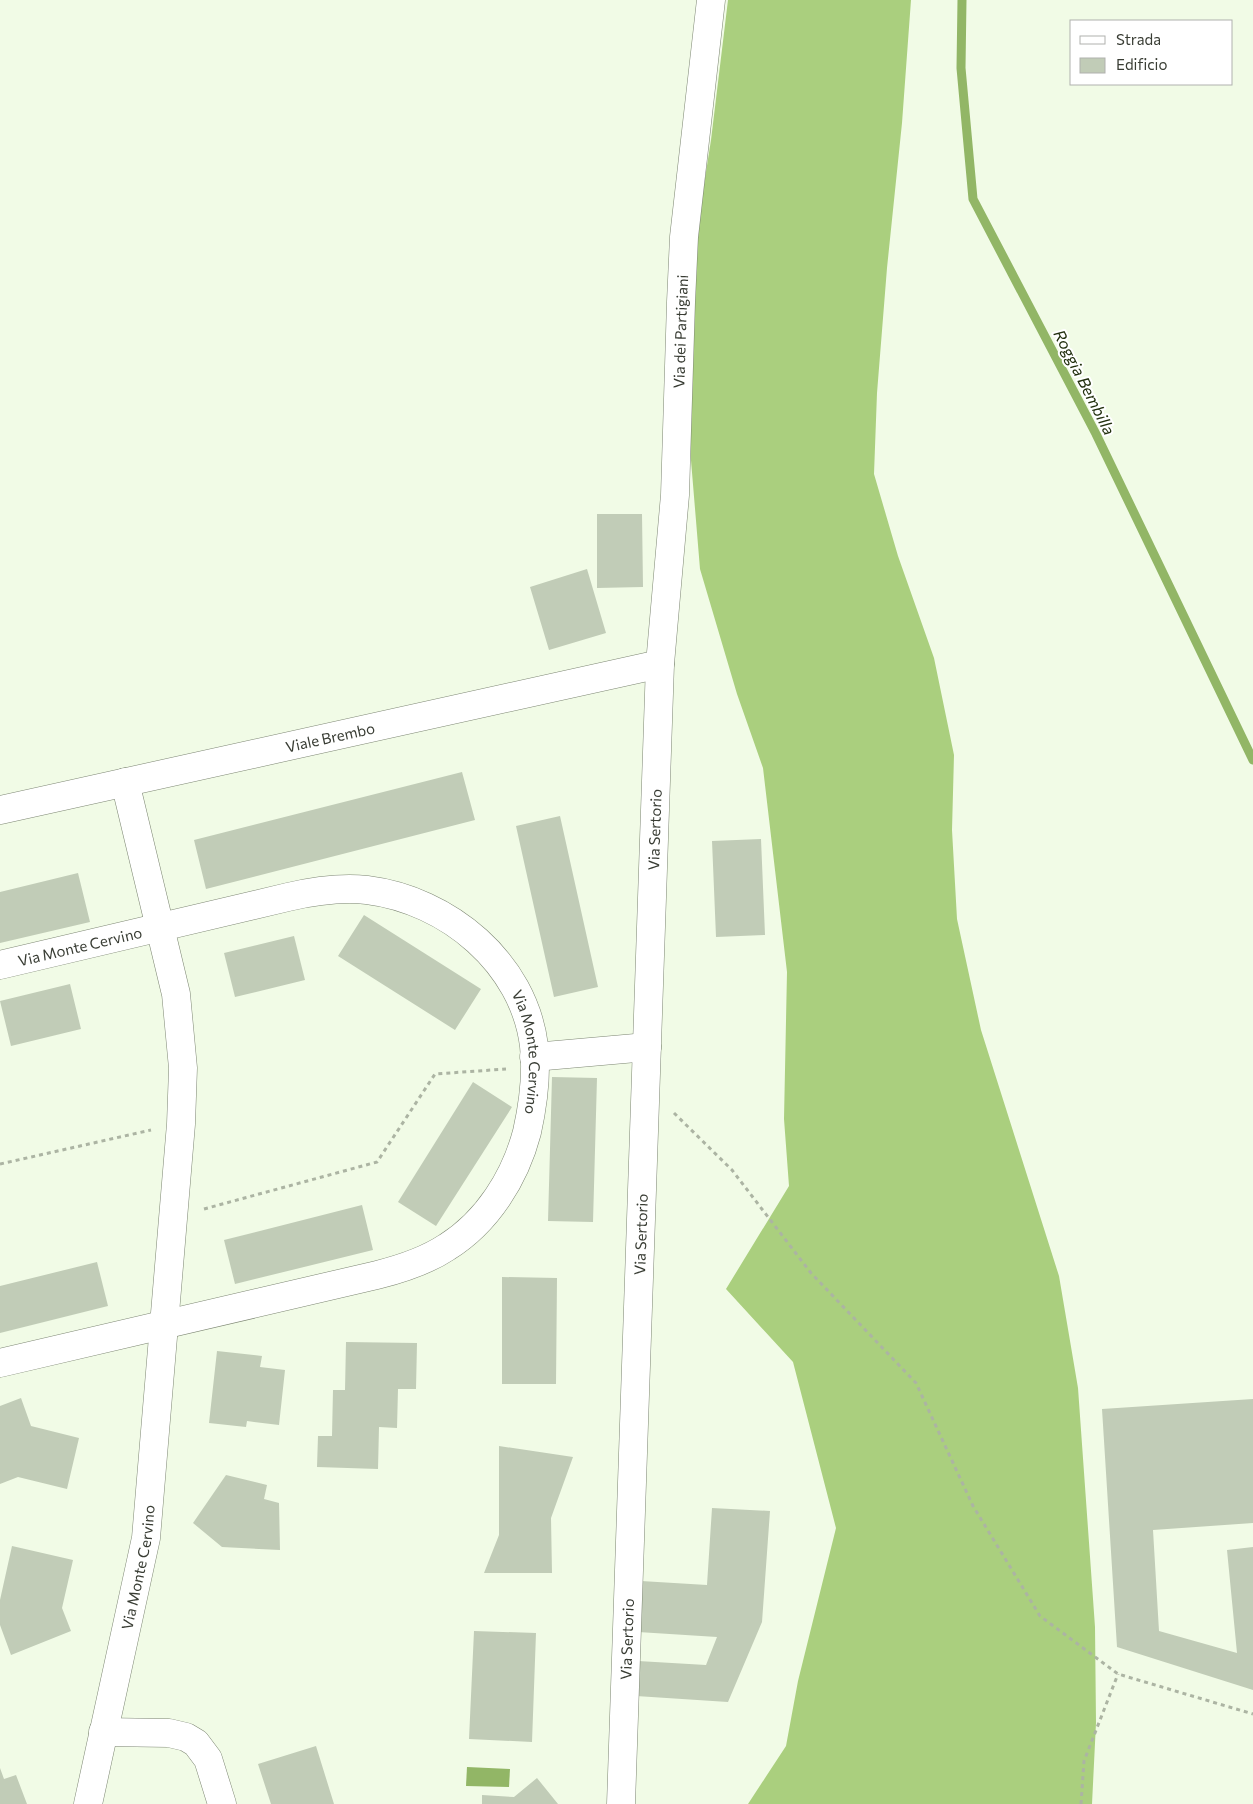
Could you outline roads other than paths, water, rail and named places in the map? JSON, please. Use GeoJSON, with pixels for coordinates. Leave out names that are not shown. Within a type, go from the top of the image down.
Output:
{"type":"FeatureCollection","features":[{"type":"Feature","properties":{"kind":"street","name":"Via dei Partigiani"},"geometry":{"type":"LineString","coordinates":[[660,664],[675,495],[684,236],[711,0]]}},
{"type":"Feature","properties":{"kind":"street","name":"Viale Brembo"},"geometry":{"type":"LineString","coordinates":[[0,810],[660,664]]}},
{"type":"Feature","properties":{"kind":"street","name":"Via Sertorio"},"geometry":{"type":"LineString","coordinates":[[621,1804],[660,664]]}},
{"type":"Feature","properties":{"kind":"street","name":"Via Monte Cervino"},"geometry":{"type":"LineString","coordinates":[[88,1804],[146,1538],[181,1124],[183,1068],[179,1013],[161,927],[125,782]]}},
{"type":"Feature","properties":{"kind":"street","name":"Via Monte Cervino"},"geometry":{"type":"LineString","coordinates":[[0,965],[288,897],[319,891],[368,890],[400,898],[435,912],[453,922],[484,946],[502,966],[513,983],[525,1010],[532,1035],[534,1062],[532,1105],[529,1122],[513,1170],[502,1191],[485,1214],[461,1237],[428,1258],[389,1272],[0,1363]]}},
{"type":"Feature","properties":{"kind":"street"},"geometry":{"type":"LineString","coordinates":[[534,1062],[647,1047]]}},
{"type":"Feature","properties":{"kind":"street"},"geometry":{"type":"LineString","coordinates":[[104,1732],[169,1733],[186,1737],[196,1743],[208,1759],[222,1804]]}},
{"type":"Feature","properties":{"kind":"waterway","name":"Roggia Bembilla"},"geometry":{"type":"LineString","coordinates":[[962,0],[961,68],[973,199],[1096,434],[1253,760]]}}]}
